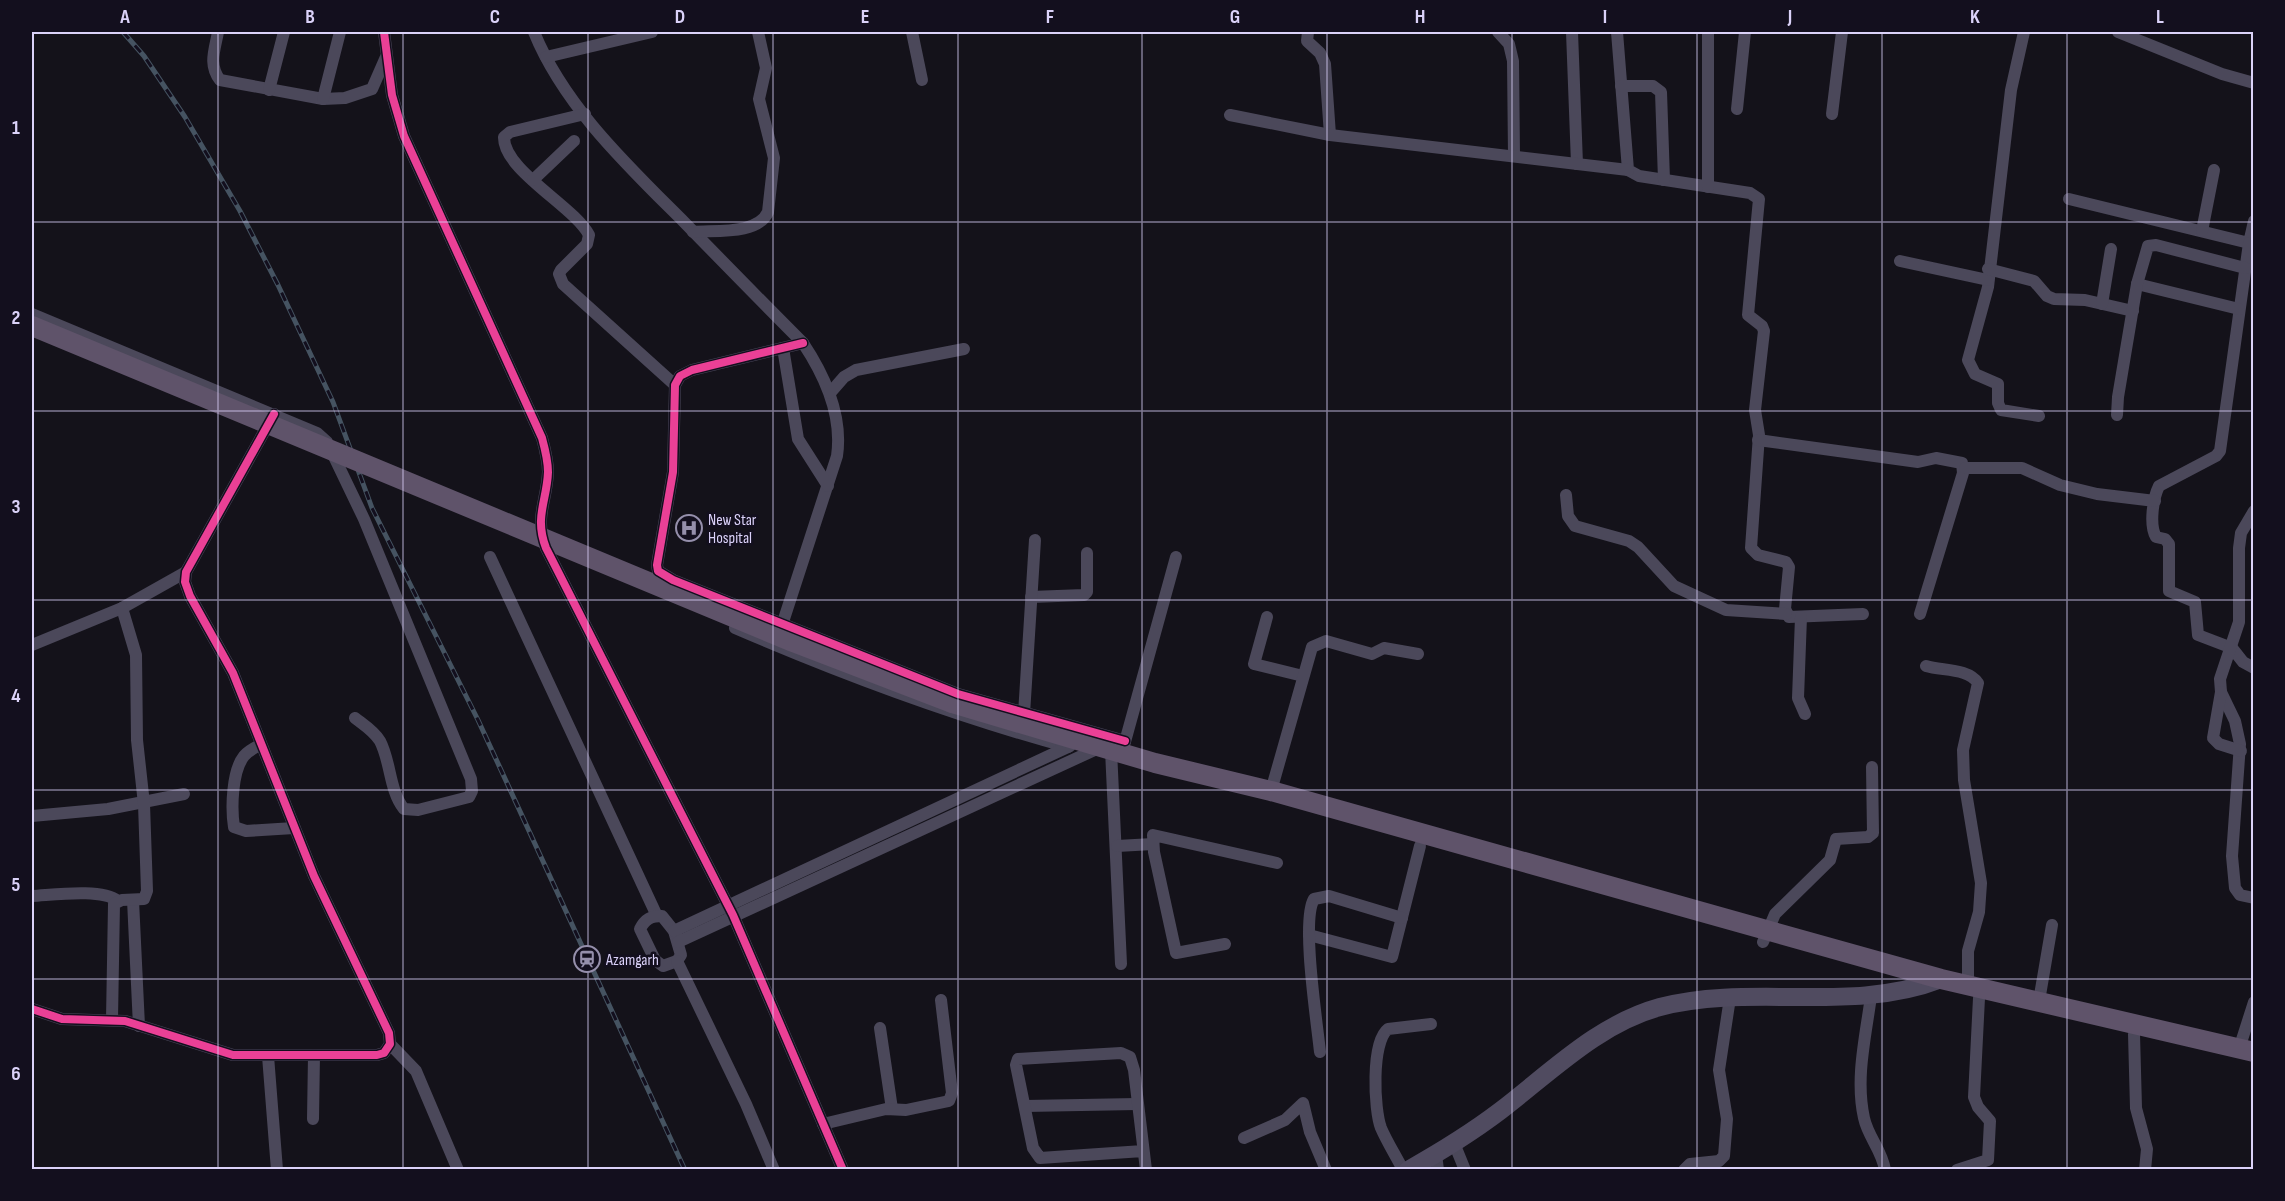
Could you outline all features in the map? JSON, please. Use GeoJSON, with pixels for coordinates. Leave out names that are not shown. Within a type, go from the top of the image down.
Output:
{"type":"FeatureCollection","features":[{"type":"Feature","properties":{"kind":"main road"},"geometry":{"type":"LineString","coordinates":[[32,326],[793,642],[952,703],[1075,744],[1115,748],[1155,763],[1271,791],[1765,936]]}},
{"type":"Feature","properties":{"kind":"main road"},"geometry":{"type":"LineString","coordinates":[[1155,763],[1186,780],[1420,846],[2253,1064]]}},
{"type":"Feature","properties":{"kind":"main road"},"geometry":{"type":"LineString","coordinates":[[1408,1170],[1437,1162],[1454,1143],[1498,1113],[1589,1041],[1624,1020],[1664,1006],[1730,998],[1871,996],[1933,982]]}},
{"type":"Feature","properties":{"kind":"main road"},"geometry":{"type":"LineString","coordinates":[[1974,991],[2039,1001],[2246,1051]]}},
{"type":"Feature","properties":{"kind":"street"},"geometry":{"type":"LineString","coordinates":[[218,32],[212,62],[214,73],[220,80],[323,99],[345,98],[372,89],[387,54]]}},
{"type":"Feature","properties":{"kind":"street"},"geometry":{"type":"LineString","coordinates":[[269,90],[284,32]]}},
{"type":"Feature","properties":{"kind":"street"},"geometry":{"type":"LineString","coordinates":[[323,99],[340,32]]}},
{"type":"Feature","properties":{"kind":"street"},"geometry":{"type":"LineString","coordinates":[[384,32],[392,95],[404,136],[542,438],[548,457],[548,474],[540,527],[546,548],[730,910],[843,1170]]}},
{"type":"Feature","properties":{"kind":"street"},"geometry":{"type":"LineString","coordinates":[[534,32],[546,57],[585,114],[631,168],[803,343],[830,393],[839,443],[828,486],[783,622]]}},
{"type":"Feature","properties":{"kind":"street"},"geometry":{"type":"LineString","coordinates":[[546,57],[652,32]]}},
{"type":"Feature","properties":{"kind":"street"},"geometry":{"type":"LineString","coordinates":[[693,232],[752,226],[765,219],[768,212],[774,158],[759,99],[766,68],[758,32]]}},
{"type":"Feature","properties":{"kind":"street"},"geometry":{"type":"LineString","coordinates":[[912,32],[922,80]]}},
{"type":"Feature","properties":{"kind":"street"},"geometry":{"type":"LineString","coordinates":[[1308,32],[1307,41],[1320,53],[1324,64],[1330,135]]}},
{"type":"Feature","properties":{"kind":"street"},"geometry":{"type":"LineString","coordinates":[[1498,32],[1509,44],[1513,61],[1514,156]]}},
{"type":"Feature","properties":{"kind":"street"},"geometry":{"type":"LineString","coordinates":[[1572,32],[1577,164]]}},
{"type":"Feature","properties":{"kind":"street"},"geometry":{"type":"LineString","coordinates":[[1617,32],[1628,170]]}},
{"type":"Feature","properties":{"kind":"street"},"geometry":{"type":"LineString","coordinates":[[1708,32],[1708,187]]}},
{"type":"Feature","properties":{"kind":"street"},"geometry":{"type":"LineString","coordinates":[[1737,109],[1745,32]]}},
{"type":"Feature","properties":{"kind":"street"},"geometry":{"type":"LineString","coordinates":[[1832,114],[1842,32]]}},
{"type":"Feature","properties":{"kind":"street"},"geometry":{"type":"LineString","coordinates":[[2024,32],[2011,90],[1988,274],[1968,356],[1969,365],[1975,374],[1997,382],[1998,403],[2001,410],[2039,416]]}},
{"type":"Feature","properties":{"kind":"street"},"geometry":{"type":"LineString","coordinates":[[2118,32],[2222,74],[2253,83]]}},
{"type":"Feature","properties":{"kind":"street"},"geometry":{"type":"LineString","coordinates":[[1621,86],[1653,86],[1661,92],[1664,180]]}},
{"type":"Feature","properties":{"kind":"street"},"geometry":{"type":"LineString","coordinates":[[585,114],[510,132],[504,137],[506,149],[533,180],[589,235],[587,244],[561,270],[560,279],[563,284],[675,385]]}},
{"type":"Feature","properties":{"kind":"street"},"geometry":{"type":"LineString","coordinates":[[1230,115],[1330,135],[1628,170],[1639,176],[1750,193],[1759,199],[1748,315],[1762,326],[1764,331],[1755,410],[1758,440],[1751,548],[1758,555],[1786,562],[1789,567],[1786,614]]}},
{"type":"Feature","properties":{"kind":"street"},"geometry":{"type":"LineString","coordinates":[[533,180],[574,141]]}},
{"type":"Feature","properties":{"kind":"street"},"geometry":{"type":"LineString","coordinates":[[2202,231],[2214,170]]}},
{"type":"Feature","properties":{"kind":"street"},"geometry":{"type":"LineString","coordinates":[[2069,199],[2249,243]]}},
{"type":"Feature","properties":{"kind":"street"},"geometry":{"type":"LineString","coordinates":[[2253,221],[2220,451],[2216,456],[2163,482],[2156,492],[2154,534],[2169,544],[2169,591],[2195,602],[2198,635],[2232,648],[2243,662],[2253,668]]}},
{"type":"Feature","properties":{"kind":"street"},"geometry":{"type":"LineString","coordinates":[[2117,415],[2137,284],[2147,250],[2153,244],[2245,268]]}},
{"type":"Feature","properties":{"kind":"street"},"geometry":{"type":"LineString","coordinates":[[2102,304],[2111,249]]}},
{"type":"Feature","properties":{"kind":"street"},"geometry":{"type":"LineString","coordinates":[[1900,261],[2034,281],[2050,298],[2102,304],[2133,311]]}},
{"type":"Feature","properties":{"kind":"street"},"geometry":{"type":"LineString","coordinates":[[2137,284],[2240,309]]}},
{"type":"Feature","properties":{"kind":"street"},"geometry":{"type":"LineString","coordinates":[[32,314],[274,414],[317,433],[327,442],[364,519],[471,779],[472,791],[469,797],[418,810],[404,809],[397,796],[381,742],[370,729],[355,718]]}},
{"type":"Feature","properties":{"kind":"street"},"geometry":{"type":"LineString","coordinates":[[803,343],[692,370],[680,376],[675,385],[673,472],[657,565],[658,571],[673,580],[783,622],[948,690],[1024,714],[1115,748]]}},
{"type":"Feature","properties":{"kind":"street"},"geometry":{"type":"LineString","coordinates":[[783,348],[798,439],[828,486]]}},
{"type":"Feature","properties":{"kind":"street"},"geometry":{"type":"LineString","coordinates":[[830,393],[844,377],[856,370],[964,349]]}},
{"type":"Feature","properties":{"kind":"street"},"geometry":{"type":"LineString","coordinates":[[274,414],[186,572],[186,582],[190,596],[232,673],[294,828],[389,1033],[390,1044],[416,1071],[458,1170]]}},
{"type":"Feature","properties":{"kind":"street"},"geometry":{"type":"LineString","coordinates":[[1758,440],[1918,462],[1936,458],[1959,462],[1965,468],[2022,468],[2060,485],[2097,494],[2155,501]]}},
{"type":"Feature","properties":{"kind":"street"},"geometry":{"type":"LineString","coordinates":[[1920,614],[1965,468]]}},
{"type":"Feature","properties":{"kind":"street"},"geometry":{"type":"LineString","coordinates":[[1566,495],[1568,516],[1575,526],[1629,541],[1638,547],[1674,586],[1726,610],[1802,617],[1863,614]]}},
{"type":"Feature","properties":{"kind":"street"},"geometry":{"type":"LineString","coordinates":[[2241,751],[2219,744],[2213,738],[2221,692],[2221,673],[2232,648],[2239,622],[2241,533],[2253,511]]}},
{"type":"Feature","properties":{"kind":"street"},"geometry":{"type":"LineString","coordinates":[[1024,714],[1035,540]]}},
{"type":"Feature","properties":{"kind":"street"},"geometry":{"type":"LineString","coordinates":[[546,548],[830,669],[969,720],[1075,744]]}},
{"type":"Feature","properties":{"kind":"street"},"geometry":{"type":"LineString","coordinates":[[1031,597],[1084,595],[1087,591],[1087,553]]}},
{"type":"Feature","properties":{"kind":"street"},"geometry":{"type":"LineString","coordinates":[[490,557],[657,916]]}},
{"type":"Feature","properties":{"kind":"street"},"geometry":{"type":"LineString","coordinates":[[1121,964],[1115,748],[1176,557]]}},
{"type":"Feature","properties":{"kind":"street"},"geometry":{"type":"LineString","coordinates":[[32,645],[122,608],[186,572]]}},
{"type":"Feature","properties":{"kind":"street"},"geometry":{"type":"LineString","coordinates":[[32,896],[100,894],[112,896],[118,901],[144,899],[146,895],[144,804],[137,740],[136,655],[122,608]]}},
{"type":"Feature","properties":{"kind":"street"},"geometry":{"type":"LineString","coordinates":[[1267,617],[1254,664],[1303,676]]}},
{"type":"Feature","properties":{"kind":"street"},"geometry":{"type":"LineString","coordinates":[[1802,617],[1798,698],[1804,714]]}},
{"type":"Feature","properties":{"kind":"street"},"geometry":{"type":"LineString","coordinates":[[1271,791],[1312,647],[1321,642],[1372,654],[1384,648],[1418,654]]}},
{"type":"Feature","properties":{"kind":"street"},"geometry":{"type":"LineString","coordinates":[[1926,666],[1944,671],[1955,669],[1976,679],[1978,683],[1963,750],[1964,780],[1981,883],[1979,912],[1968,951],[1974,991],[1974,1097],[1978,1107],[1990,1121],[1990,1155],[1986,1161],[1957,1170]]}},
{"type":"Feature","properties":{"kind":"street"},"geometry":{"type":"LineString","coordinates":[[2221,692],[2235,721],[2241,751],[2232,856],[2234,880],[2237,892],[2244,897],[2253,898]]}},
{"type":"Feature","properties":{"kind":"street"},"geometry":{"type":"LineString","coordinates":[[676,937],[1075,744]]}},
{"type":"Feature","properties":{"kind":"street"},"geometry":{"type":"LineString","coordinates":[[260,745],[246,753],[239,765],[232,817],[234,827],[246,831],[294,828]]}},
{"type":"Feature","properties":{"kind":"street"},"geometry":{"type":"LineString","coordinates":[[730,910],[1115,748]]}},
{"type":"Feature","properties":{"kind":"street"},"geometry":{"type":"LineString","coordinates":[[1765,936],[1780,908],[1830,860],[1836,840],[1868,837],[1873,833],[1872,767]]}},
{"type":"Feature","properties":{"kind":"street"},"geometry":{"type":"LineString","coordinates":[[32,816],[144,804],[184,794]]}},
{"type":"Feature","properties":{"kind":"street"},"geometry":{"type":"LineString","coordinates":[[1225,944],[1176,953],[1153,835],[1277,863]]}},
{"type":"Feature","properties":{"kind":"street"},"geometry":{"type":"LineString","coordinates":[[1117,846],[1154,844]]}},
{"type":"Feature","properties":{"kind":"street"},"geometry":{"type":"LineString","coordinates":[[1309,935],[1392,957],[1420,846]]}},
{"type":"Feature","properties":{"kind":"street"},"geometry":{"type":"LineString","coordinates":[[1320,1052],[1309,935],[1310,906],[1314,899],[1324,896],[1402,918]]}},
{"type":"Feature","properties":{"kind":"street"},"geometry":{"type":"LineString","coordinates":[[133,900],[139,1026]]}},
{"type":"Feature","properties":{"kind":"street"},"geometry":{"type":"LineString","coordinates":[[112,1019],[113,907],[118,901]]}},
{"type":"Feature","properties":{"kind":"street"},"geometry":{"type":"LineString","coordinates":[[657,916],[662,916],[669,922],[681,955],[677,962],[663,966],[655,960],[640,929],[644,922],[657,916]]}},
{"type":"Feature","properties":{"kind":"street"},"geometry":{"type":"LineString","coordinates":[[2039,1001],[2052,925]]}},
{"type":"Feature","properties":{"kind":"street"},"geometry":{"type":"LineString","coordinates":[[677,962],[746,1104],[774,1170]]}},
{"type":"Feature","properties":{"kind":"street"},"geometry":{"type":"LineString","coordinates":[[1871,996],[1861,1096],[1864,1121],[1883,1158],[1885,1170]]}},
{"type":"Feature","properties":{"kind":"street"},"geometry":{"type":"LineString","coordinates":[[1684,1170],[1690,1164],[1716,1161],[1724,1156],[1727,1119],[1719,1070],[1730,998]]}},
{"type":"Feature","properties":{"kind":"street"},"geometry":{"type":"LineString","coordinates":[[823,1124],[892,1109],[915,1109],[951,1098],[941,1000]]}},
{"type":"Feature","properties":{"kind":"street"},"geometry":{"type":"LineString","coordinates":[[2246,1051],[2253,1002]]}},
{"type":"Feature","properties":{"kind":"street"},"geometry":{"type":"LineString","coordinates":[[32,1010],[62,1020],[112,1019],[233,1054],[377,1055],[384,1053],[390,1044]]}},
{"type":"Feature","properties":{"kind":"street"},"geometry":{"type":"LineString","coordinates":[[1403,1170],[1380,1123],[1374,1084],[1378,1055],[1386,1030],[1431,1024]]}},
{"type":"Feature","properties":{"kind":"street"},"geometry":{"type":"LineString","coordinates":[[880,1028],[892,1109]]}},
{"type":"Feature","properties":{"kind":"street"},"geometry":{"type":"LineString","coordinates":[[2134,1034],[2136,1108],[2146,1149],[2145,1170]]}},
{"type":"Feature","properties":{"kind":"street"},"geometry":{"type":"LineString","coordinates":[[1143,1151],[1040,1158],[1034,1152],[1016,1065],[1018,1059],[1121,1053],[1130,1057],[1133,1063],[1146,1170]]}},
{"type":"Feature","properties":{"kind":"street"},"geometry":{"type":"LineString","coordinates":[[313,1119],[314,1055]]}},
{"type":"Feature","properties":{"kind":"street"},"geometry":{"type":"LineString","coordinates":[[268,1056],[277,1170]]}},
{"type":"Feature","properties":{"kind":"street"},"geometry":{"type":"LineString","coordinates":[[1244,1138],[1285,1120],[1303,1103],[1310,1132],[1326,1170]]}},
{"type":"Feature","properties":{"kind":"street"},"geometry":{"type":"LineString","coordinates":[[1025,1106],[1137,1104]]}},
{"type":"Feature","properties":{"kind":"street"},"geometry":{"type":"LineString","coordinates":[[1454,1143],[1465,1170]]}},
{"type":"Feature","properties":{"kind":"railway"},"geometry":{"type":"LineString","coordinates":[[123,32],[144,56],[185,117],[240,211],[278,285],[333,402],[372,508],[478,720],[685,1170]]}},
{"type":"Feature","properties":{"kind":"cycle path"},"geometry":{"type":"LineString","coordinates":[[384,32],[392,95],[404,136],[542,438],[548,468],[541,518],[546,548],[733,915],[843,1170]]}},
{"type":"Feature","properties":{"kind":"cycle path"},"geometry":{"type":"LineString","coordinates":[[803,343],[692,370],[680,376],[675,385],[673,472],[657,565],[658,571],[673,580],[958,694],[1125,741]]}},
{"type":"Feature","properties":{"kind":"cycle path"},"geometry":{"type":"LineString","coordinates":[[32,1009],[62,1019],[125,1021],[233,1055],[377,1055],[384,1053],[390,1044],[389,1033],[314,876],[233,673],[190,596],[185,582],[186,572],[274,414]]}},
{"type":"Feature","properties":{"kind":"place","name":"New Star Hospital"},"geometry":{"type":"Point","coordinates":[689,528]}},
{"type":"Feature","properties":{"kind":"place","name":"Azamgarh"},"geometry":{"type":"Point","coordinates":[587,959]}}]}
